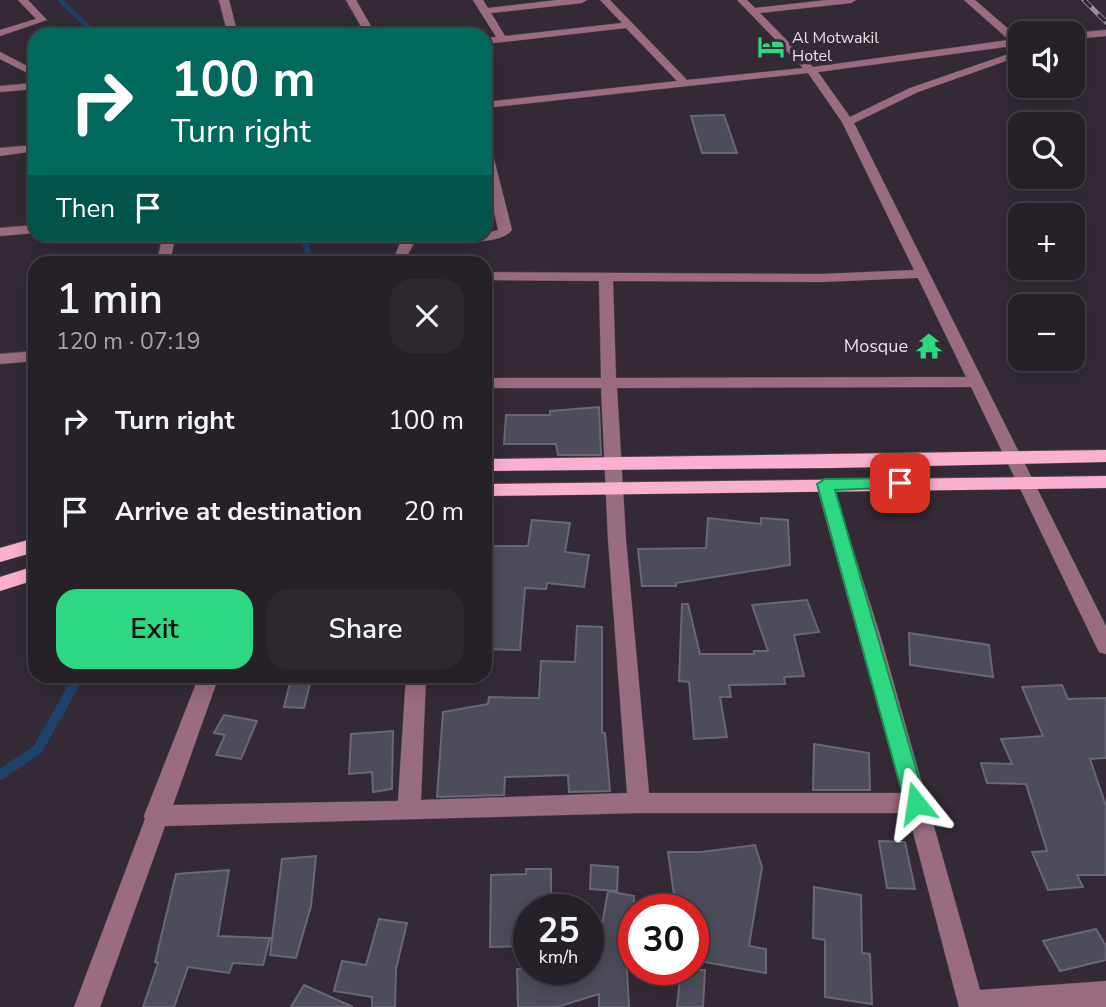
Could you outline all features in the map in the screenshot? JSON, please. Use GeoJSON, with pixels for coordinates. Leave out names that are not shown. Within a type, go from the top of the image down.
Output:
{"type":"FeatureCollection","features":[{"type":"Feature","properties":{"kind":"main road"},"geometry":{"type":"LineString","coordinates":[[492,465],[1106,456]]}},
{"type":"Feature","properties":{"kind":"main road"},"geometry":{"type":"LineString","coordinates":[[492,490],[1106,482]]}},
{"type":"Feature","properties":{"kind":"main road"},"geometry":{"type":"LineString","coordinates":[[0,555],[28,547]]}},
{"type":"Feature","properties":{"kind":"main road"},"geometry":{"type":"LineString","coordinates":[[0,584],[28,575]]}},
{"type":"Feature","properties":{"kind":"street"},"geometry":{"type":"LineString","coordinates":[[0,33],[43,20],[23,0]]}},
{"type":"Feature","properties":{"kind":"street"},"geometry":{"type":"LineString","coordinates":[[224,0],[231,28]]}},
{"type":"Feature","properties":{"kind":"street"},"geometry":{"type":"LineString","coordinates":[[351,0],[367,28]]}},
{"type":"Feature","properties":{"kind":"street"},"geometry":{"type":"LineString","coordinates":[[478,0],[502,39]]}},
{"type":"Feature","properties":{"kind":"street"},"geometry":{"type":"LineString","coordinates":[[485,11],[582,0]]}},
{"type":"Feature","properties":{"kind":"street"},"geometry":{"type":"LineString","coordinates":[[605,0],[685,84]]}},
{"type":"Feature","properties":{"kind":"street"},"geometry":{"type":"LineString","coordinates":[[742,0],[811,70],[848,122],[1106,646]]}},
{"type":"Feature","properties":{"kind":"street"},"geometry":{"type":"LineString","coordinates":[[755,11],[851,0]]}},
{"type":"Feature","properties":{"kind":"street"},"geometry":{"type":"LineString","coordinates":[[969,0],[1008,35]]}},
{"type":"Feature","properties":{"kind":"street"},"geometry":{"type":"LineString","coordinates":[[492,40],[629,25]]}},
{"type":"Feature","properties":{"kind":"street"},"geometry":{"type":"LineString","coordinates":[[1085,35],[1104,35]]}},
{"type":"Feature","properties":{"kind":"street"},"geometry":{"type":"LineString","coordinates":[[492,104],[1008,46]]}},
{"type":"Feature","properties":{"kind":"street"},"geometry":{"type":"LineString","coordinates":[[848,122],[1008,50]]}},
{"type":"Feature","properties":{"kind":"street"},"geometry":{"type":"LineString","coordinates":[[0,55],[28,70]]}},
{"type":"Feature","properties":{"kind":"street"},"geometry":{"type":"LineString","coordinates":[[0,89],[28,87]]}},
{"type":"Feature","properties":{"kind":"street"},"geometry":{"type":"LineString","coordinates":[[0,152],[28,149]]}},
{"type":"Feature","properties":{"kind":"street"},"geometry":{"type":"LineString","coordinates":[[492,180],[503,233],[492,237]]}},
{"type":"Feature","properties":{"kind":"street"},"geometry":{"type":"LineString","coordinates":[[0,232],[28,230]]}},
{"type":"Feature","properties":{"kind":"street"},"geometry":{"type":"LineString","coordinates":[[492,276],[821,278],[923,274]]}},
{"type":"Feature","properties":{"kind":"street"},"geometry":{"type":"LineString","coordinates":[[606,277],[612,489],[639,803]]}},
{"type":"Feature","properties":{"kind":"street"},"geometry":{"type":"LineString","coordinates":[[0,359],[28,357]]}},
{"type":"Feature","properties":{"kind":"street"},"geometry":{"type":"LineString","coordinates":[[492,383],[977,382]]}},
{"type":"Feature","properties":{"kind":"street"},"geometry":{"type":"LineString","coordinates":[[825,484],[971,1005],[1106,994]]}},
{"type":"Feature","properties":{"kind":"street"},"geometry":{"type":"LineString","coordinates":[[87,1007],[155,816],[206,683]]}},
{"type":"Feature","properties":{"kind":"street"},"geometry":{"type":"LineString","coordinates":[[409,811],[416,683]]}},
{"type":"Feature","properties":{"kind":"street"},"geometry":{"type":"LineString","coordinates":[[155,816],[639,803],[916,803]]}},
{"type":"Feature","properties":{"kind":"building"},"geometry":{"type":"Polygon","coordinates":[[[724,115],[737,153],[702,153],[691,116],[724,115]]]}},
{"type":"Feature","properties":{"kind":"building"},"geometry":{"type":"Polygon","coordinates":[[[599,407],[601,455],[558,455],[556,444],[504,444],[506,415],[550,415],[550,411],[599,407]]]}},
{"type":"Feature","properties":{"kind":"building"},"geometry":{"type":"Polygon","coordinates":[[[708,518],[761,524],[761,518],[788,520],[790,565],[676,583],[676,586],[642,586],[638,549],[706,548],[708,518]]]}},
{"type":"Feature","properties":{"kind":"building"},"geometry":{"type":"Polygon","coordinates":[[[532,520],[570,523],[565,552],[589,555],[584,587],[547,583],[546,589],[525,588],[520,650],[492,649],[492,546],[528,546],[532,520]]]}},
{"type":"Feature","properties":{"kind":"building"},"geometry":{"type":"Polygon","coordinates":[[[807,600],[819,632],[794,635],[804,676],[784,677],[785,684],[729,685],[731,697],[720,697],[727,737],[694,739],[689,682],[679,681],[682,604],[688,604],[700,654],[754,654],[754,651],[768,651],[752,605],[807,600]]]}},
{"type":"Feature","properties":{"kind":"building"},"geometry":{"type":"Polygon","coordinates":[[[577,626],[602,627],[602,733],[605,733],[610,791],[569,792],[568,775],[505,777],[504,795],[437,797],[443,712],[488,704],[489,697],[539,698],[541,661],[575,662],[577,626]]]}},
{"type":"Feature","properties":{"kind":"building"},"geometry":{"type":"Polygon","coordinates":[[[909,633],[989,645],[993,677],[910,665],[909,633]]]}},
{"type":"Feature","properties":{"kind":"building"},"geometry":{"type":"Polygon","coordinates":[[[290,683],[310,684],[304,708],[284,707],[290,683]]]}},
{"type":"Feature","properties":{"kind":"building"},"geometry":{"type":"Polygon","coordinates":[[[1062,685],[1068,699],[1106,698],[1106,758],[1090,759],[1106,806],[1106,875],[1077,875],[1083,887],[1048,890],[1032,852],[1047,851],[1026,784],[987,783],[981,763],[1012,764],[1001,739],[1043,736],[1022,687],[1062,685]]]}},
{"type":"Feature","properties":{"kind":"building"},"geometry":{"type":"Polygon","coordinates":[[[224,715],[257,721],[241,759],[216,755],[225,735],[214,733],[224,715]]]}},
{"type":"Feature","properties":{"kind":"building"},"geometry":{"type":"Polygon","coordinates":[[[393,731],[392,789],[373,792],[372,772],[349,774],[351,734],[393,731]]]}},
{"type":"Feature","properties":{"kind":"building"},"geometry":{"type":"Polygon","coordinates":[[[814,744],[869,753],[870,790],[813,790],[814,744]]]}},
{"type":"Feature","properties":{"kind":"building"},"geometry":{"type":"Polygon","coordinates":[[[879,841],[905,842],[915,889],[887,888],[879,841]]]}},
{"type":"Feature","properties":{"kind":"building"},"geometry":{"type":"Polygon","coordinates":[[[755,845],[762,867],[749,946],[766,949],[766,973],[709,963],[709,894],[674,894],[668,852],[701,852],[755,845]]]}},
{"type":"Feature","properties":{"kind":"building"},"geometry":{"type":"Polygon","coordinates":[[[316,856],[311,906],[296,958],[270,955],[282,859],[316,856]]]}},
{"type":"Feature","properties":{"kind":"building"},"geometry":{"type":"Polygon","coordinates":[[[591,865],[618,867],[617,891],[590,889],[591,865]]]}},
{"type":"Feature","properties":{"kind":"building"},"geometry":{"type":"Polygon","coordinates":[[[526,869],[551,869],[551,894],[513,894],[513,946],[490,947],[491,875],[526,874],[526,869]]]}},
{"type":"Feature","properties":{"kind":"building"},"geometry":{"type":"Polygon","coordinates":[[[229,870],[218,936],[270,938],[263,965],[233,963],[229,973],[188,967],[174,1007],[143,1007],[158,963],[155,962],[176,874],[229,870]]]}},
{"type":"Feature","properties":{"kind":"building"},"geometry":{"type":"Polygon","coordinates":[[[814,887],[861,895],[862,953],[870,954],[872,1004],[825,997],[825,940],[813,938],[814,887]]]}},
{"type":"Feature","properties":{"kind":"building"},"geometry":{"type":"Polygon","coordinates":[[[608,891],[624,894],[618,894],[618,985],[628,985],[629,1007],[599,1007],[599,994],[557,1007],[518,1007],[517,985],[604,985],[604,914],[608,891]]]}},
{"type":"Feature","properties":{"kind":"building"},"geometry":{"type":"Polygon","coordinates":[[[379,919],[407,923],[396,969],[395,1007],[372,1007],[372,997],[334,991],[342,961],[366,965],[379,919]]]}},
{"type":"Feature","properties":{"kind":"building"},"geometry":{"type":"Polygon","coordinates":[[[1096,929],[1106,946],[1106,960],[1060,971],[1043,941],[1096,929]]]}},
{"type":"Feature","properties":{"kind":"building"},"geometry":{"type":"Polygon","coordinates":[[[304,985],[353,1007],[291,1007],[304,985]]]}},
{"type":"Feature","properties":{"kind":"building"},"geometry":{"type":"Polygon","coordinates":[[[679,985],[704,985],[703,1007],[677,1007],[679,985]]]}},
{"type":"Feature","properties":{"kind":"waterway"},"geometry":{"type":"LineString","coordinates":[[60,0],[90,28]]}},
{"type":"Feature","properties":{"kind":"waterway"},"geometry":{"type":"LineString","coordinates":[[305,242],[309,256]]}},
{"type":"Feature","properties":{"kind":"waterway"},"geometry":{"type":"LineString","coordinates":[[0,775],[38,749],[75,683]]}},
{"type":"Feature","properties":{"kind":"railway"},"geometry":{"type":"LineString","coordinates":[[1084,0],[1106,22]]}},
{"type":"Feature","properties":{"kind":"place","name":"Al Motwakil Hotel"},"geometry":{"type":"Point","coordinates":[771,47]}},
{"type":"Feature","properties":{"kind":"place","name":"Mosque"},"geometry":{"type":"Point","coordinates":[929,346]}},
{"type":"Feature","properties":{"kind":"route"},"geometry":{"type":"LineString","coordinates":[[900,483],[825,484],[916,803]]}}]}
